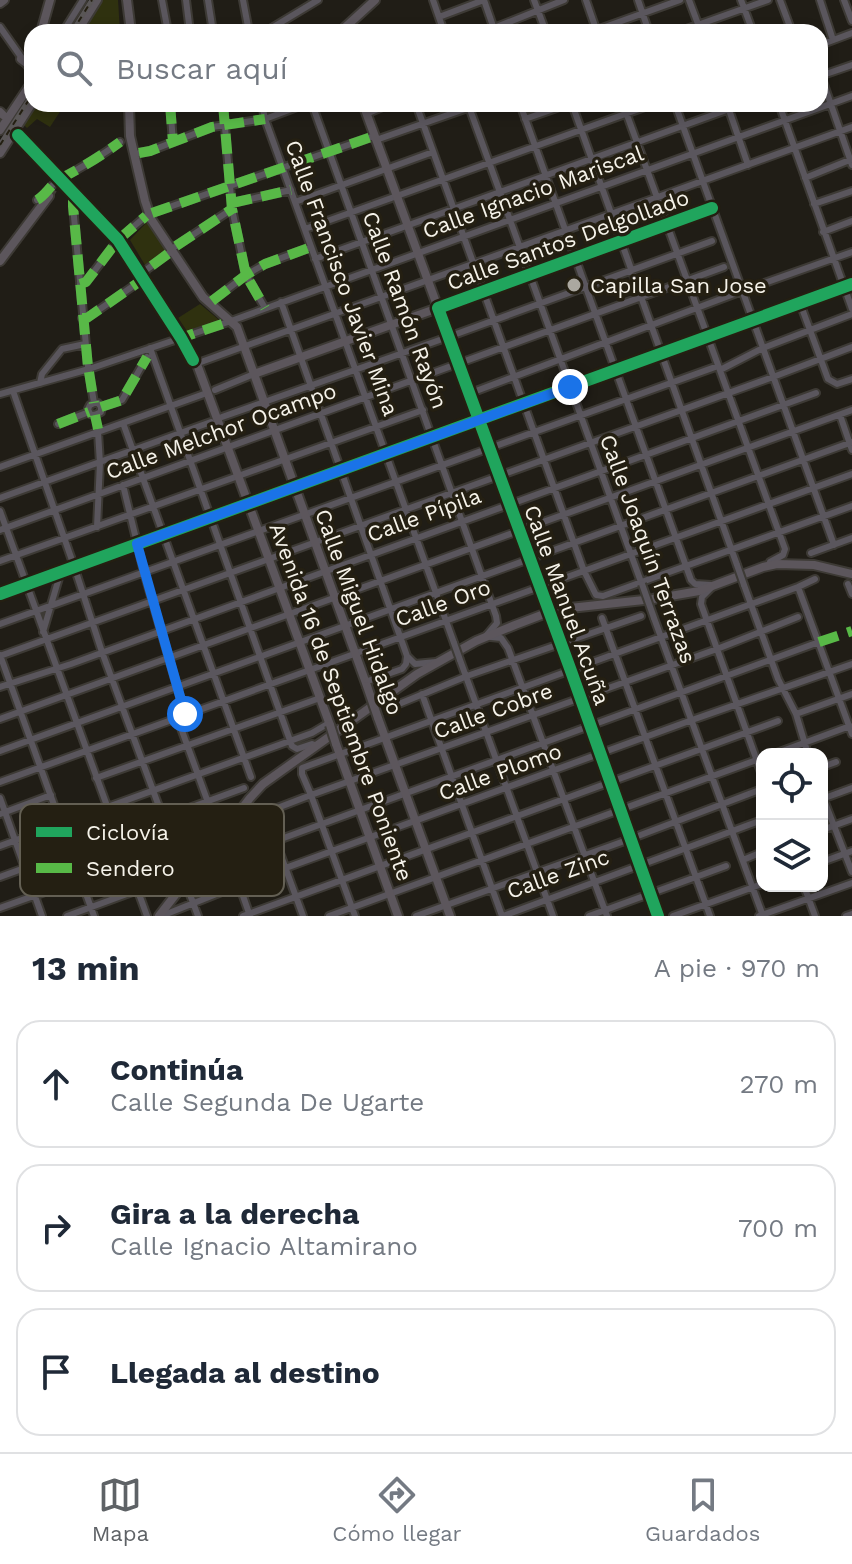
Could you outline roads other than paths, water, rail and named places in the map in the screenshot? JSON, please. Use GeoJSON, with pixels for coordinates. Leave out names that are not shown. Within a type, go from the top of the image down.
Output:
{"type":"FeatureCollection","features":[{"type":"Feature","properties":{"kind":"main road"},"geometry":{"type":"LineString","coordinates":[[44,24],[50,0]]}},
{"type":"Feature","properties":{"kind":"main road"},"geometry":{"type":"LineString","coordinates":[[82,24],[97,0]]}},
{"type":"Feature","properties":{"kind":"main road"},"geometry":{"type":"LineString","coordinates":[[127,0],[130,24]]}},
{"type":"Feature","properties":{"kind":"main road"},"geometry":{"type":"LineString","coordinates":[[349,24],[375,0]]}},
{"type":"Feature","properties":{"kind":"main road"},"geometry":{"type":"LineString","coordinates":[[0,130],[24,94]]}},
{"type":"Feature","properties":{"kind":"main road"},"geometry":{"type":"LineString","coordinates":[[0,153],[26,112]]}},
{"type":"Feature","properties":{"kind":"main road","name":"Calle Miguel Hidalgo"},"geometry":{"type":"LineString","coordinates":[[129,112],[130,136],[151,219],[203,297],[237,327],[450,916]]}},
{"type":"Feature","properties":{"kind":"main road","name":"Calle Manuel Acuña"},"geometry":{"type":"LineString","coordinates":[[366,114],[438,308]]}},
{"type":"Feature","properties":{"kind":"main road"},"geometry":{"type":"LineString","coordinates":[[0,261],[49,196]]}},
{"type":"Feature","properties":{"kind":"main road","name":"Calle Santos Delgollado"},"geometry":{"type":"LineString","coordinates":[[254,374],[438,308]]}},
{"type":"Feature","properties":{"kind":"main road","name":"Avenida 16 de Septiembre Poniente"},"geometry":{"type":"LineString","coordinates":[[197,363],[398,916]]}},
{"type":"Feature","properties":{"kind":"main road"},"geometry":{"type":"LineString","coordinates":[[246,804],[263,784],[417,674],[486,636],[555,611],[688,593],[769,566],[799,564],[852,574]]}},
{"type":"Feature","properties":{"kind":"main road"},"geometry":{"type":"LineString","coordinates":[[160,915],[175,897]]}},
{"type":"Feature","properties":{"kind":"street"},"geometry":{"type":"LineString","coordinates":[[162,0],[166,24]]}},
{"type":"Feature","properties":{"kind":"street"},"geometry":{"type":"LineString","coordinates":[[186,0],[189,24]]}},
{"type":"Feature","properties":{"kind":"street"},"geometry":{"type":"LineString","coordinates":[[208,0],[212,24]]}},
{"type":"Feature","properties":{"kind":"street"},"geometry":{"type":"LineString","coordinates":[[243,0],[248,24]]}},
{"type":"Feature","properties":{"kind":"street"},"geometry":{"type":"LineString","coordinates":[[280,24],[318,0]]}},
{"type":"Feature","properties":{"kind":"street"},"geometry":{"type":"LineString","coordinates":[[433,0],[441,24]]}},
{"type":"Feature","properties":{"kind":"street"},"geometry":{"type":"LineString","coordinates":[[439,17],[484,0],[493,24]]}},
{"type":"Feature","properties":{"kind":"street"},"geometry":{"type":"LineString","coordinates":[[534,0],[543,24]]}},
{"type":"Feature","properties":{"kind":"street"},"geometry":{"type":"LineString","coordinates":[[508,24],[564,0]]}},
{"type":"Feature","properties":{"kind":"street"},"geometry":{"type":"LineString","coordinates":[[593,24],[586,2],[595,0]]}},
{"type":"Feature","properties":{"kind":"street"},"geometry":{"type":"LineString","coordinates":[[638,0],[646,24]]}},
{"type":"Feature","properties":{"kind":"street"},"geometry":{"type":"LineString","coordinates":[[614,24],[680,0]]}},
{"type":"Feature","properties":{"kind":"street"},"geometry":{"type":"LineString","coordinates":[[689,0],[698,24]]}},
{"type":"Feature","properties":{"kind":"street"},"geometry":{"type":"LineString","coordinates":[[741,0],[750,24]]}},
{"type":"Feature","properties":{"kind":"street"},"geometry":{"type":"LineString","coordinates":[[708,24],[768,0]]}},
{"type":"Feature","properties":{"kind":"street"},"geometry":{"type":"LineString","coordinates":[[780,0],[789,24]]}},
{"type":"Feature","properties":{"kind":"street"},"geometry":{"type":"LineString","coordinates":[[820,0],[828,24]]}},
{"type":"Feature","properties":{"kind":"street"},"geometry":{"type":"LineString","coordinates":[[68,24],[83,1]]}},
{"type":"Feature","properties":{"kind":"street"},"geometry":{"type":"LineString","coordinates":[[847,2],[852,21]]}},
{"type":"Feature","properties":{"kind":"street"},"geometry":{"type":"LineString","coordinates":[[828,25],[833,40]]}},
{"type":"Feature","properties":{"kind":"street"},"geometry":{"type":"LineString","coordinates":[[0,27],[21,59]]}},
{"type":"Feature","properties":{"kind":"street"},"geometry":{"type":"LineString","coordinates":[[828,42],[852,33]]}},
{"type":"Feature","properties":{"kind":"street"},"geometry":{"type":"LineString","coordinates":[[828,72],[852,65]]}},
{"type":"Feature","properties":{"kind":"street","name":"Calle Ignacio Mariscal"},"geometry":{"type":"LineString","coordinates":[[830,104],[852,96]]}},
{"type":"Feature","properties":{"kind":"street"},"geometry":{"type":"LineString","coordinates":[[805,178],[851,161],[828,98]]}},
{"type":"Feature","properties":{"kind":"street"},"geometry":{"type":"LineString","coordinates":[[171,112],[173,142]]}},
{"type":"Feature","properties":{"kind":"street"},"geometry":{"type":"LineString","coordinates":[[224,112],[232,206],[246,275],[265,308]]}},
{"type":"Feature","properties":{"kind":"street","name":"Calle Francisco Javier Mina"},"geometry":{"type":"LineString","coordinates":[[264,112],[553,916]]}},
{"type":"Feature","properties":{"kind":"street"},"geometry":{"type":"LineString","coordinates":[[139,153],[200,131],[265,119],[284,112]]}},
{"type":"Feature","properties":{"kind":"street","name":"Calle Ramón Rayón"},"geometry":{"type":"LineString","coordinates":[[315,112],[493,604]]}},
{"type":"Feature","properties":{"kind":"street"},"geometry":{"type":"LineString","coordinates":[[366,114],[371,112]]}},
{"type":"Feature","properties":{"kind":"street"},"geometry":{"type":"LineString","coordinates":[[419,112],[584,571],[596,595],[600,597],[641,583],[852,506]]}},
{"type":"Feature","properties":{"kind":"street"},"geometry":{"type":"LineString","coordinates":[[80,284],[86,282],[118,240],[149,215],[329,151],[452,112]]}},
{"type":"Feature","properties":{"kind":"street","name":"Calle Joaquín Terrazas"},"geometry":{"type":"LineString","coordinates":[[470,112],[761,916]]}},
{"type":"Feature","properties":{"kind":"street"},"geometry":{"type":"LineString","coordinates":[[523,112],[692,582],[713,585]]}},
{"type":"Feature","properties":{"kind":"street"},"geometry":{"type":"LineString","coordinates":[[525,119],[546,112]]}},
{"type":"Feature","properties":{"kind":"street"},"geometry":{"type":"LineString","coordinates":[[573,112],[782,689],[796,714],[806,748]]}},
{"type":"Feature","properties":{"kind":"street"},"geometry":{"type":"LineString","coordinates":[[305,229],[631,112]]}},
{"type":"Feature","properties":{"kind":"street"},"geometry":{"type":"LineString","coordinates":[[678,112],[834,545]]}},
{"type":"Feature","properties":{"kind":"street"},"geometry":{"type":"LineString","coordinates":[[315,259],[713,112]]}},
{"type":"Feature","properties":{"kind":"street"},"geometry":{"type":"LineString","coordinates":[[730,112],[748,165]]}},
{"type":"Feature","properties":{"kind":"street"},"geometry":{"type":"LineString","coordinates":[[0,624],[719,368],[852,312],[782,112]]}},
{"type":"Feature","properties":{"kind":"street","name":"Calle Ignacio Mariscal"},"geometry":{"type":"LineString","coordinates":[[150,348],[809,112]]}},
{"type":"Feature","properties":{"kind":"street"},"geometry":{"type":"LineString","coordinates":[[626,114],[785,549],[783,555],[770,562],[769,566]]}},
{"type":"Feature","properties":{"kind":"street"},"geometry":{"type":"LineString","coordinates":[[18,135],[118,240],[197,363],[852,127]]}},
{"type":"Feature","properties":{"kind":"street"},"geometry":{"type":"LineString","coordinates":[[37,200],[60,179],[120,142]]}},
{"type":"Feature","properties":{"kind":"street"},"geometry":{"type":"LineString","coordinates":[[295,202],[433,152]]}},
{"type":"Feature","properties":{"kind":"street"},"geometry":{"type":"LineString","coordinates":[[176,246],[232,206],[291,190]]}},
{"type":"Feature","properties":{"kind":"street"},"geometry":{"type":"LineString","coordinates":[[814,204],[852,191]]}},
{"type":"Feature","properties":{"kind":"street"},"geometry":{"type":"LineString","coordinates":[[76,196],[73,206],[82,318],[94,403]]}},
{"type":"Feature","properties":{"kind":"street","name":"Calle Santos Delgollado"},"geometry":{"type":"LineString","coordinates":[[438,308],[712,208]]}},
{"type":"Feature","properties":{"kind":"street"},"geometry":{"type":"LineString","coordinates":[[823,232],[852,221]]}},
{"type":"Feature","properties":{"kind":"street"},"geometry":{"type":"LineString","coordinates":[[222,417],[712,241]]}},
{"type":"Feature","properties":{"kind":"street"},"geometry":{"type":"LineString","coordinates":[[212,301],[265,264],[311,247]]}},
{"type":"Feature","properties":{"kind":"street"},"geometry":{"type":"LineString","coordinates":[[468,394],[852,252]]}},
{"type":"Feature","properties":{"kind":"street"},"geometry":{"type":"LineString","coordinates":[[82,318],[87,318],[143,279],[146,270],[169,253]]}},
{"type":"Feature","properties":{"kind":"street","name":"Calle Melchor Ocampo"},"geometry":{"type":"LineString","coordinates":[[3,528],[724,267]]}},
{"type":"Feature","properties":{"kind":"street"},"geometry":{"type":"LineString","coordinates":[[0,594],[852,284]]}},
{"type":"Feature","properties":{"kind":"street"},"geometry":{"type":"LineString","coordinates":[[281,302],[407,656],[415,664],[436,662]]}},
{"type":"Feature","properties":{"kind":"street"},"geometry":{"type":"LineString","coordinates":[[800,303],[825,375],[837,384],[852,379]]}},
{"type":"Feature","properties":{"kind":"street","name":"Calle Manuel Acuña"},"geometry":{"type":"LineString","coordinates":[[438,308],[658,916]]}},
{"type":"Feature","properties":{"kind":"street"},"geometry":{"type":"LineString","coordinates":[[40,383],[42,374],[62,349],[85,344]]}},
{"type":"Feature","properties":{"kind":"street"},"geometry":{"type":"LineString","coordinates":[[54,804],[0,656],[44,636],[92,623],[852,347]]}},
{"type":"Feature","properties":{"kind":"street"},"geometry":{"type":"LineString","coordinates":[[0,394],[150,348],[289,740],[295,749],[312,744],[317,746]]}},
{"type":"Feature","properties":{"kind":"street"},"geometry":{"type":"LineString","coordinates":[[101,407],[122,400],[147,357]]}},
{"type":"Feature","properties":{"kind":"street","name":"Calle Santos Delgollado"},"geometry":{"type":"LineString","coordinates":[[215,390],[254,374]]}},
{"type":"Feature","properties":{"kind":"street"},"geometry":{"type":"LineString","coordinates":[[13,391],[102,652],[158,804]]}},
{"type":"Feature","properties":{"kind":"street","name":"Calle Pípila"},"geometry":{"type":"LineString","coordinates":[[0,687],[816,393]]}},
{"type":"Feature","properties":{"kind":"street"},"geometry":{"type":"LineString","coordinates":[[0,467],[204,394]]}},
{"type":"Feature","properties":{"kind":"street"},"geometry":{"type":"LineString","coordinates":[[94,403],[101,407]]}},
{"type":"Feature","properties":{"kind":"street"},"geometry":{"type":"LineString","coordinates":[[94,403],[88,407],[98,430],[97,527]]}},
{"type":"Feature","properties":{"kind":"street"},"geometry":{"type":"LineString","coordinates":[[58,424],[99,414],[101,407]]}},
{"type":"Feature","properties":{"kind":"street"},"geometry":{"type":"LineString","coordinates":[[0,561],[423,410]]}},
{"type":"Feature","properties":{"kind":"street"},"geometry":{"type":"LineString","coordinates":[[0,719],[852,410]]}},
{"type":"Feature","properties":{"kind":"street"},"geometry":{"type":"LineString","coordinates":[[0,751],[851,445],[840,415]]}},
{"type":"Feature","properties":{"kind":"street"},"geometry":{"type":"LineString","coordinates":[[0,498],[211,422]]}},
{"type":"Feature","properties":{"kind":"street"},"geometry":{"type":"LineString","coordinates":[[123,423],[251,777]]}},
{"type":"Feature","properties":{"kind":"street","name":"Calle Oro"},"geometry":{"type":"LineString","coordinates":[[0,782],[400,637],[540,590],[584,571],[852,474]]}},
{"type":"Feature","properties":{"kind":"street"},"geometry":{"type":"LineString","coordinates":[[123,485],[144,572],[185,714]]}},
{"type":"Feature","properties":{"kind":"street"},"geometry":{"type":"LineString","coordinates":[[0,511],[3,528],[16,556],[106,804]]}},
{"type":"Feature","properties":{"kind":"street"},"geometry":{"type":"LineString","coordinates":[[811,553],[852,538]]}},
{"type":"Feature","properties":{"kind":"street"},"geometry":{"type":"LineString","coordinates":[[44,636],[61,571]]}},
{"type":"Feature","properties":{"kind":"street"},"geometry":{"type":"LineString","coordinates":[[355,916],[301,769],[815,579]]}},
{"type":"Feature","properties":{"kind":"street"},"geometry":{"type":"LineString","coordinates":[[848,584],[852,594]]}},
{"type":"Feature","properties":{"kind":"street"},"geometry":{"type":"LineString","coordinates":[[713,585],[702,597],[701,604],[756,752]]}},
{"type":"Feature","properties":{"kind":"street"},"geometry":{"type":"LineString","coordinates":[[790,748],[851,729],[798,587]]}},
{"type":"Feature","properties":{"kind":"street"},"geometry":{"type":"LineString","coordinates":[[486,636],[497,623],[493,604]]}},
{"type":"Feature","properties":{"kind":"street"},"geometry":{"type":"LineString","coordinates":[[394,706],[467,676],[641,616]]}},
{"type":"Feature","properties":{"kind":"street","name":"Calle Cobre"},"geometry":{"type":"LineString","coordinates":[[284,805],[798,617]]}},
{"type":"Feature","properties":{"kind":"street"},"geometry":{"type":"LineString","coordinates":[[602,618],[710,916]]}},
{"type":"Feature","properties":{"kind":"street"},"geometry":{"type":"LineString","coordinates":[[486,636],[501,638],[513,660],[606,913]]}},
{"type":"Feature","properties":{"kind":"street"},"geometry":{"type":"LineString","coordinates":[[284,837],[819,642]]}},
{"type":"Feature","properties":{"kind":"street"},"geometry":{"type":"LineString","coordinates":[[366,684],[402,669],[407,656]]}},
{"type":"Feature","properties":{"kind":"street","name":"Calle Plomo"},"geometry":{"type":"LineString","coordinates":[[285,869],[852,664]]}},
{"type":"Feature","properties":{"kind":"street"},"geometry":{"type":"LineString","coordinates":[[422,694],[503,916]]}},
{"type":"Feature","properties":{"kind":"street"},"geometry":{"type":"LineString","coordinates":[[796,714],[852,694]]}},
{"type":"Feature","properties":{"kind":"street"},"geometry":{"type":"LineString","coordinates":[[96,778],[320,698]]}},
{"type":"Feature","properties":{"kind":"street"},"geometry":{"type":"LineString","coordinates":[[177,717],[209,804]]}},
{"type":"Feature","properties":{"kind":"street"},"geometry":{"type":"LineString","coordinates":[[247,915],[778,721]]}},
{"type":"Feature","properties":{"kind":"street"},"geometry":{"type":"LineString","coordinates":[[115,804],[330,724]]}},
{"type":"Feature","properties":{"kind":"street"},"geometry":{"type":"LineString","coordinates":[[329,916],[756,760]]}},
{"type":"Feature","properties":{"kind":"street"},"geometry":{"type":"LineString","coordinates":[[828,765],[836,762]]}},
{"type":"Feature","properties":{"kind":"street"},"geometry":{"type":"LineString","coordinates":[[200,804],[244,788]]}},
{"type":"Feature","properties":{"kind":"street"},"geometry":{"type":"LineString","coordinates":[[828,796],[852,788]]}},
{"type":"Feature","properties":{"kind":"street"},"geometry":{"type":"LineString","coordinates":[[416,916],[756,791]]}},
{"type":"Feature","properties":{"kind":"street"},"geometry":{"type":"LineString","coordinates":[[27,804],[51,795]]}},
{"type":"Feature","properties":{"kind":"street"},"geometry":{"type":"LineString","coordinates":[[0,798],[20,854]]}},
{"type":"Feature","properties":{"kind":"street"},"geometry":{"type":"LineString","coordinates":[[828,812],[849,852],[852,872]]}},
{"type":"Feature","properties":{"kind":"street"},"geometry":{"type":"LineString","coordinates":[[828,828],[852,819]]}},
{"type":"Feature","properties":{"kind":"street","name":"Calle Zinc"},"geometry":{"type":"LineString","coordinates":[[503,916],[756,822]]}},
{"type":"Feature","properties":{"kind":"street"},"geometry":{"type":"LineString","coordinates":[[0,846],[20,838]]}},
{"type":"Feature","properties":{"kind":"street"},"geometry":{"type":"LineString","coordinates":[[828,860],[849,852]]}},
{"type":"Feature","properties":{"kind":"street"},"geometry":{"type":"LineString","coordinates":[[743,860],[756,855]]}},
{"type":"Feature","properties":{"kind":"street"},"geometry":{"type":"LineString","coordinates":[[284,866],[303,916]]}},
{"type":"Feature","properties":{"kind":"street"},"geometry":{"type":"LineString","coordinates":[[589,916],[606,913],[726,866]]}},
{"type":"Feature","properties":{"kind":"street"},"geometry":{"type":"LineString","coordinates":[[0,877],[20,869]]}},
{"type":"Feature","properties":{"kind":"street"},"geometry":{"type":"LineString","coordinates":[[761,916],[852,883]]}},
{"type":"Feature","properties":{"kind":"street"},"geometry":{"type":"LineString","coordinates":[[673,916],[756,886]]}},
{"type":"Feature","properties":{"kind":"street"},"geometry":{"type":"LineString","coordinates":[[806,892],[815,916]]}},
{"type":"Feature","properties":{"kind":"street"},"geometry":{"type":"LineString","coordinates":[[0,908],[35,896],[42,916]]}},
{"type":"Feature","properties":{"kind":"street"},"geometry":{"type":"LineString","coordinates":[[87,896],[94,916]]}},
{"type":"Feature","properties":{"kind":"street"},"geometry":{"type":"LineString","coordinates":[[67,916],[121,896]]}},
{"type":"Feature","properties":{"kind":"street"},"geometry":{"type":"LineString","coordinates":[[140,896],[147,915]]}},
{"type":"Feature","properties":{"kind":"street"},"geometry":{"type":"LineString","coordinates":[[190,896],[198,916]]}},
{"type":"Feature","properties":{"kind":"street","name":"Calle Plomo"},"geometry":{"type":"LineString","coordinates":[[160,915],[211,896]]}},
{"type":"Feature","properties":{"kind":"street"},"geometry":{"type":"LineString","coordinates":[[846,916],[852,914]]}},
{"type":"Feature","properties":{"kind":"tunnel"},"geometry":{"type":"LineString","coordinates":[[3,115],[63,178]]}},
{"type":"Feature","properties":{"kind":"tunnel"},"geometry":{"type":"LineString","coordinates":[[49,196],[58,182],[57,175]]}},
{"type":"Feature","properties":{"kind":"tunnel"},"geometry":{"type":"LineString","coordinates":[[141,270],[185,340]]}},
{"type":"Feature","properties":{"kind":"railway"},"geometry":{"type":"LineString","coordinates":[[77,24],[92,0]]}},
{"type":"Feature","properties":{"kind":"railway"},"geometry":{"type":"LineString","coordinates":[[0,145],[24,108]]}},
{"type":"Feature","properties":{"kind":"place","name":"Capilla San Jose"},"geometry":{"type":"Point","coordinates":[574,285]}}]}
